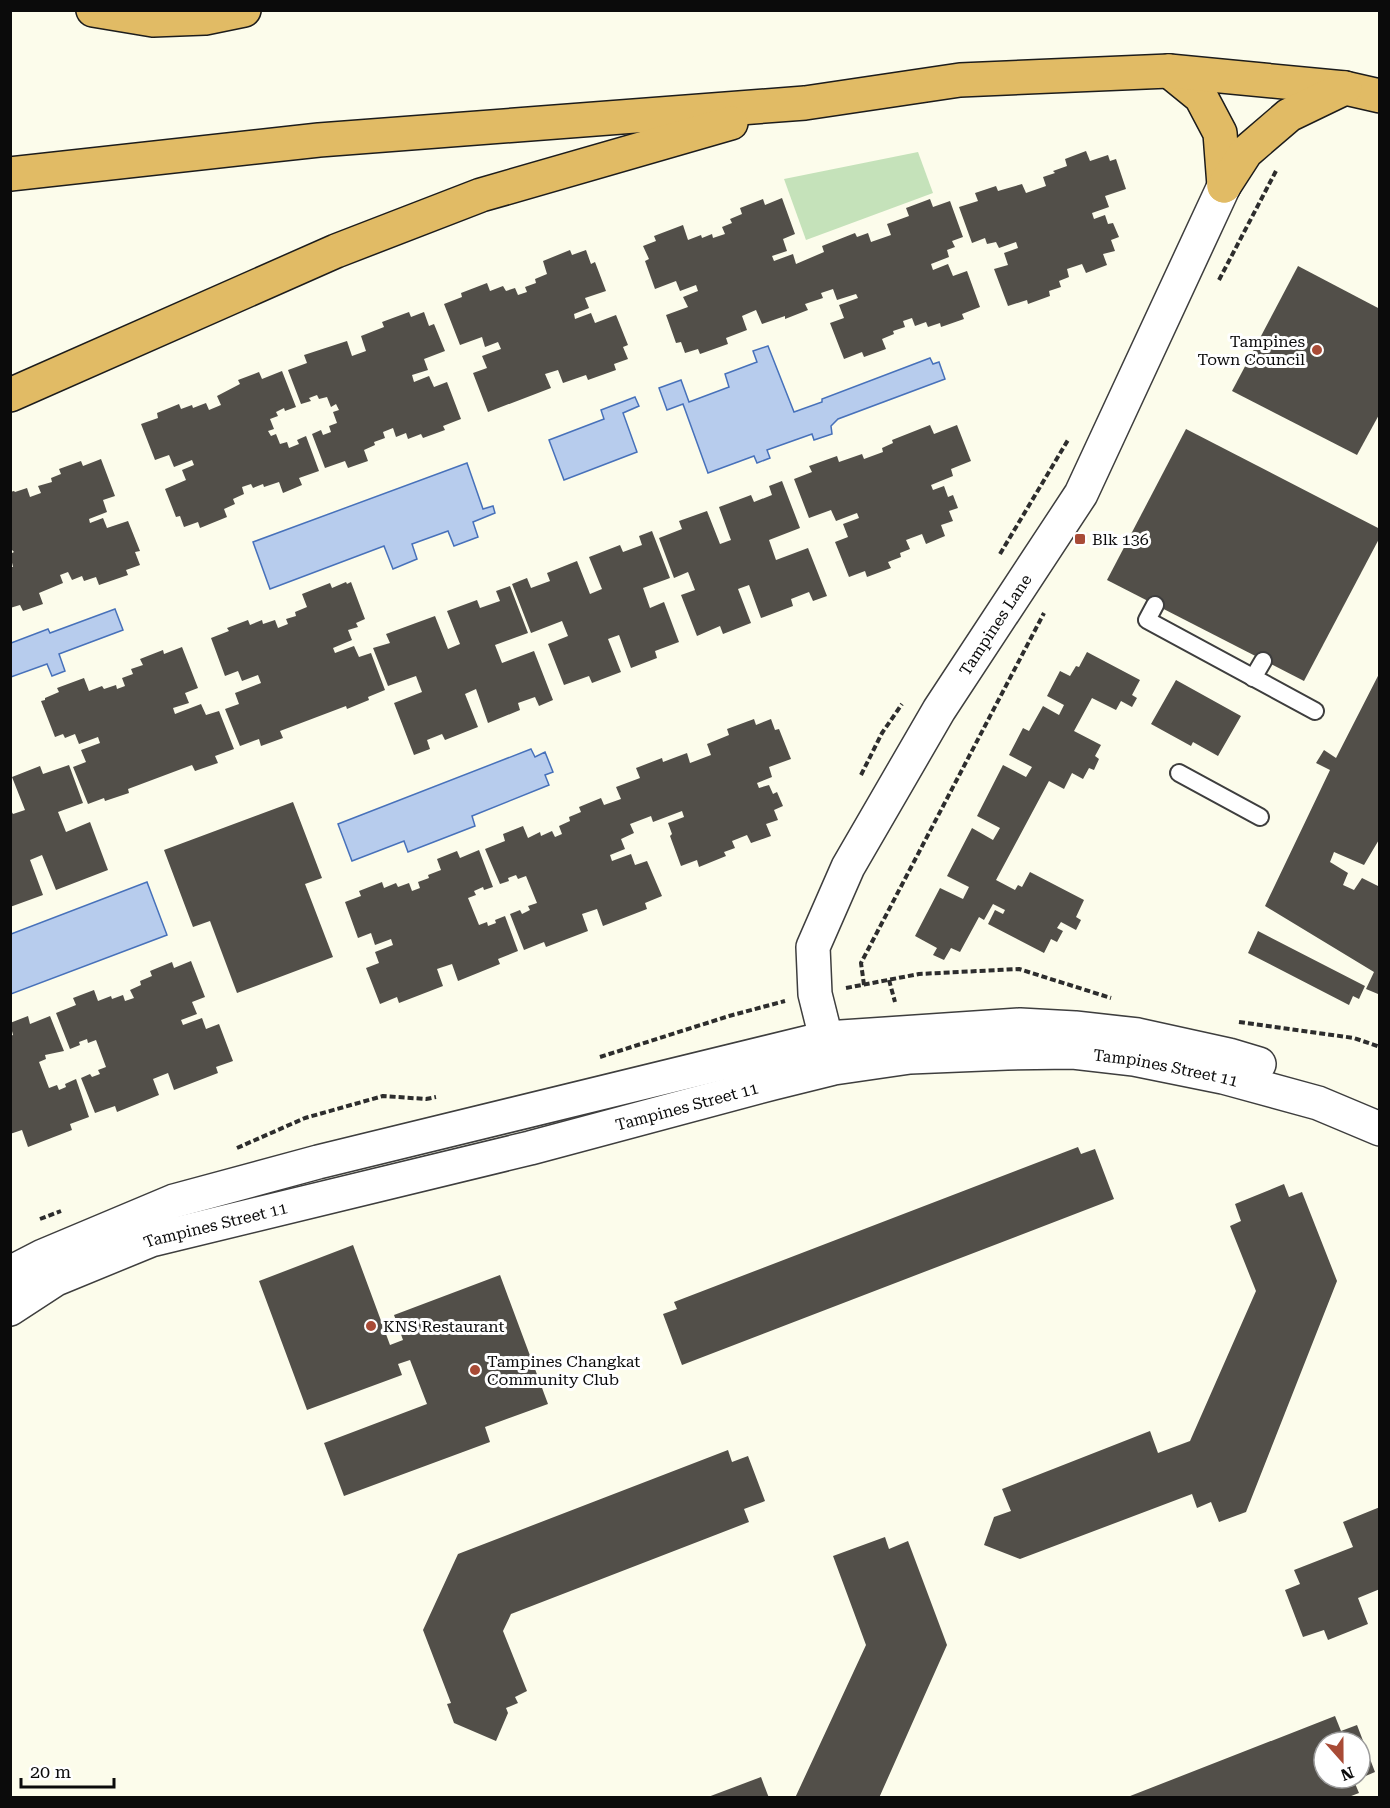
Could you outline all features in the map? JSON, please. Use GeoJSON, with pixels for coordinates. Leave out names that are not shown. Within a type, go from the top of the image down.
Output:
{"type":"FeatureCollection","features":[{"type":"Feature","properties":{"kind":"highway"},"geometry":{"type":"LineString","coordinates":[[93,10],[153,20],[205,18],[244,10]]}},
{"type":"Feature","properties":{"kind":"highway"},"geometry":{"type":"LineString","coordinates":[[1169,71],[1201,97],[1220,133],[1224,186]]}},
{"type":"Feature","properties":{"kind":"highway"},"geometry":{"type":"LineString","coordinates":[[10,174],[319,140],[805,103],[960,80],[1169,71],[1345,88],[1380,96]]}},
{"type":"Feature","properties":{"kind":"highway"},"geometry":{"type":"LineString","coordinates":[[1224,186],[1246,152],[1289,115],[1345,88]]}},
{"type":"Feature","properties":{"kind":"highway"},"geometry":{"type":"LineString","coordinates":[[10,395],[336,251],[481,195],[656,143],[805,103]]}},
{"type":"Feature","properties":{"kind":"street","name":"Tampines Lane"},"geometry":{"type":"LineString","coordinates":[[830,1053],[815,994],[813,947],[848,867],[939,710],[1081,494],[1224,186]]}},
{"type":"Feature","properties":{"kind":"street","name":"Tampines Street 11"},"geometry":{"type":"LineString","coordinates":[[10,1274],[49,1267],[174,1201],[318,1162],[830,1053],[1020,1025],[1138,1035],[1229,1055],[1290,1073],[1380,1105]]}},
{"type":"Feature","properties":{"kind":"street","name":"Tampines Street 11"},"geometry":{"type":"LineString","coordinates":[[830,1053],[910,1057],[1073,1052],[1134,1059],[1223,1077],[1318,1103],[1380,1129]]}},
{"type":"Feature","properties":{"kind":"street","name":"Tampines Street 11"},"geometry":{"type":"LineString","coordinates":[[10,1309],[49,1267]]}},
{"type":"Feature","properties":{"kind":"lane"},"geometry":{"type":"LineString","coordinates":[[1155,605],[1147,620],[1315,711]]}},
{"type":"Feature","properties":{"kind":"lane"},"geometry":{"type":"LineString","coordinates":[[1253,678],[1263,661]]}},
{"type":"Feature","properties":{"kind":"lane"},"geometry":{"type":"LineString","coordinates":[[1179,773],[1260,817]]}},
{"type":"Feature","properties":{"kind":"path"},"geometry":{"type":"LineString","coordinates":[[998,557],[1071,434]]}},
{"type":"Feature","properties":{"kind":"path"},"geometry":{"type":"LineString","coordinates":[[857,784],[882,733],[905,700]]}},
{"type":"Feature","properties":{"kind":"path"},"geometry":{"type":"LineString","coordinates":[[783,991],[783,1002]]}},
{"type":"Feature","properties":{"kind":"path"},"geometry":{"type":"LineString","coordinates":[[1229,1021],[1354,1038],[1380,1047]]}},
{"type":"Feature","properties":{"kind":"green space"},"geometry":{"type":"Polygon","coordinates":[[[918,152],[933,193],[806,240],[784,179],[918,152]]]}},
{"type":"Feature","properties":{"kind":"water"},"geometry":{"type":"Polygon","coordinates":[[[768,346],[794,412],[930,358],[933,364],[939,362],[945,379],[838,419],[831,426],[832,434],[814,440],[812,434],[767,450],[770,458],[757,463],[754,456],[708,473],[683,404],[667,410],[659,388],[681,380],[689,402],[729,387],[725,374],[757,362],[753,351],[768,346]]]}},
{"type":"Feature","properties":{"kind":"water"},"geometry":{"type":"Polygon","coordinates":[[[635,397],[639,406],[623,413],[637,452],[564,480],[549,440],[604,419],[601,410],[635,397]]]}},
{"type":"Feature","properties":{"kind":"water"},"geometry":{"type":"Polygon","coordinates":[[[467,463],[483,509],[493,506],[495,513],[473,522],[478,537],[454,546],[448,531],[412,544],[417,559],[393,569],[384,546],[270,589],[253,542],[467,463]]]}},
{"type":"Feature","properties":{"kind":"water"},"geometry":{"type":"Polygon","coordinates":[[[115,609],[123,630],[59,654],[65,671],[52,676],[47,664],[11,677],[11,643],[48,629],[50,633],[115,609]]]}},
{"type":"Feature","properties":{"kind":"water"},"geometry":{"type":"Polygon","coordinates":[[[531,749],[535,757],[545,752],[553,772],[545,775],[549,785],[472,816],[475,826],[408,852],[404,841],[352,861],[338,824],[531,749]]]}},
{"type":"Feature","properties":{"kind":"water"},"geometry":{"type":"Polygon","coordinates":[[[147,882],[167,935],[11,994],[11,934],[147,882]]]}},
{"type":"Feature","properties":{"kind":"building"},"geometry":{"type":"Polygon","coordinates":[[[1086,151],[1090,161],[1108,155],[1110,161],[1116,159],[1126,189],[1105,196],[1109,207],[1092,213],[1094,219],[1105,215],[1108,224],[1113,223],[1119,237],[1111,240],[1115,251],[1103,254],[1107,265],[1086,273],[1082,264],[1067,269],[1069,277],[1059,281],[1061,287],[1049,291],[1050,296],[1028,304],[1027,300],[1008,306],[994,269],[1008,265],[1004,253],[1018,248],[1016,242],[999,248],[996,242],[987,244],[985,238],[972,243],[959,207],[978,201],[975,193],[996,186],[998,191],[1022,184],[1026,193],[1046,186],[1043,177],[1067,166],[1065,159],[1086,151]]]}},
{"type":"Feature","properties":{"kind":"building"},"geometry":{"type":"Polygon","coordinates":[[[782,198],[795,234],[783,239],[787,251],[772,256],[774,261],[793,254],[796,264],[824,252],[822,246],[855,233],[857,237],[868,233],[871,242],[891,235],[887,224],[909,216],[906,208],[930,199],[933,207],[950,201],[963,237],[952,241],[955,247],[947,250],[949,257],[931,264],[933,270],[948,264],[953,276],[967,271],[980,307],[962,314],[964,319],[941,327],[940,323],[928,327],[926,322],[915,326],[912,318],[903,321],[905,327],[893,331],[894,334],[882,339],[886,349],[864,357],[862,352],[844,359],[830,323],[844,318],[839,305],[858,298],[856,294],[837,300],[833,289],[821,293],[823,298],[805,304],[808,310],[785,319],[785,316],[762,324],[756,310],[742,316],[747,330],[726,338],[728,344],[700,354],[698,349],[685,353],[681,342],[676,343],[666,315],[688,307],[683,297],[698,291],[696,285],[680,291],[676,281],[655,289],[645,261],[649,259],[643,246],[656,241],[654,236],[683,225],[688,240],[701,235],[702,238],[712,234],[713,238],[725,234],[722,227],[732,223],[730,219],[742,214],[740,208],[763,199],[765,205],[782,198]]]}},
{"type":"Feature","properties":{"kind":"building"},"geometry":{"type":"Polygon","coordinates":[[[570,250],[572,255],[586,250],[591,264],[595,262],[606,291],[585,298],[589,308],[574,314],[575,319],[591,313],[595,323],[616,315],[628,345],[623,347],[628,359],[614,364],[616,370],[588,380],[586,375],[563,383],[558,370],[545,374],[551,388],[488,412],[473,373],[487,368],[482,356],[501,349],[498,342],[485,347],[482,337],[460,345],[444,304],[462,297],[461,293],[487,283],[490,291],[503,286],[506,291],[515,288],[518,295],[527,292],[525,287],[536,283],[535,279],[547,274],[543,261],[570,250]]]}},
{"type":"Feature","properties":{"kind":"building","name":"Tampines Town Council"},"geometry":{"type":"Polygon","coordinates":[[[1298,266],[1380,309],[1380,413],[1357,455],[1232,391],[1298,266]]]}},
{"type":"Feature","properties":{"kind":"building"},"geometry":{"type":"Polygon","coordinates":[[[409,312],[411,317],[424,312],[429,326],[434,324],[445,351],[424,359],[428,370],[412,375],[414,382],[429,376],[434,387],[447,382],[461,419],[443,426],[445,430],[423,438],[421,434],[408,439],[406,433],[396,437],[393,428],[383,432],[385,438],[374,442],[375,445],[364,450],[368,461],[348,468],[345,461],[325,468],[312,434],[321,430],[323,435],[331,432],[329,426],[337,423],[333,412],[339,410],[336,404],[331,407],[327,397],[319,399],[317,395],[309,398],[311,401],[301,404],[288,370],[307,363],[304,355],[347,341],[352,356],[366,351],[361,336],[384,327],[382,322],[409,312]]]}},
{"type":"Feature","properties":{"kind":"building"},"geometry":{"type":"Polygon","coordinates":[[[282,371],[296,407],[285,411],[284,408],[276,412],[278,416],[270,419],[274,429],[268,431],[271,436],[276,434],[280,444],[287,442],[289,448],[299,444],[297,440],[306,436],[319,471],[299,478],[302,485],[283,493],[279,482],[264,487],[263,484],[253,488],[251,484],[242,487],[244,494],[233,499],[235,504],[224,509],[227,517],[200,528],[198,522],[184,527],[180,516],[176,517],[165,489],[186,480],[182,470],[194,465],[192,460],[174,467],[169,455],[155,460],[141,424],[158,418],[157,413],[179,404],[181,409],[192,405],[193,408],[206,403],[209,410],[221,405],[217,396],[240,384],[238,380],[259,372],[262,379],[282,371]]]}},
{"type":"Feature","properties":{"kind":"building"},"geometry":{"type":"Polygon","coordinates":[[[930,425],[934,434],[957,425],[971,461],[951,469],[953,476],[931,485],[933,490],[944,486],[948,497],[953,495],[958,508],[949,511],[953,521],[941,525],[945,536],[926,544],[922,534],[906,540],[910,549],[900,553],[901,557],[888,562],[891,568],[867,577],[865,571],[849,577],[835,542],[848,537],[843,524],[859,518],[857,513],[836,521],[831,510],[809,518],[794,479],[812,472],[809,466],[837,456],[839,462],[862,454],[864,459],[883,452],[882,448],[893,443],[892,440],[930,425]]]}},
{"type":"Feature","properties":{"kind":"building"},"geometry":{"type":"Polygon","coordinates":[[[1186,429],[1380,529],[1380,537],[1304,681],[1107,580],[1186,429]]]}},
{"type":"Feature","properties":{"kind":"building"},"geometry":{"type":"Polygon","coordinates":[[[101,459],[115,496],[103,500],[107,512],[89,519],[90,523],[103,518],[107,528],[128,521],[140,551],[135,552],[140,565],[126,570],[128,575],[99,585],[96,577],[84,581],[82,576],[72,580],[68,572],[60,575],[63,583],[39,593],[43,604],[23,611],[20,605],[10,608],[10,567],[13,567],[10,554],[14,552],[10,548],[10,492],[27,488],[30,497],[41,493],[38,486],[52,482],[51,478],[61,474],[59,469],[81,461],[83,466],[101,459]]]}},
{"type":"Feature","properties":{"kind":"building"},"geometry":{"type":"Polygon","coordinates":[[[782,481],[800,528],[769,540],[776,560],[808,548],[827,596],[813,601],[809,592],[791,599],[793,606],[761,618],[749,585],[738,589],[751,623],[723,634],[720,626],[697,636],[681,595],[695,590],[688,572],[674,578],[659,538],[682,529],[679,521],[707,511],[720,544],[731,540],[719,507],[751,495],[754,502],[772,495],[769,486],[782,481]]]}},
{"type":"Feature","properties":{"kind":"building"},"geometry":{"type":"Polygon","coordinates":[[[652,531],[670,578],[643,588],[650,608],[664,602],[679,642],[655,651],[657,658],[631,668],[619,635],[608,639],[621,672],[592,683],[589,676],[564,685],[548,644],[568,636],[562,621],[531,633],[512,584],[527,578],[531,588],[550,581],[547,573],[577,561],[590,594],[602,589],[589,557],[620,545],[623,552],[642,545],[639,536],[652,531]]]}},
{"type":"Feature","properties":{"kind":"building"},"geometry":{"type":"Polygon","coordinates":[[[346,582],[347,584],[351,582],[365,619],[356,623],[358,627],[348,630],[352,640],[333,648],[335,653],[354,646],[359,657],[371,653],[385,690],[347,709],[346,706],[280,731],[283,738],[261,746],[259,739],[240,746],[225,709],[239,704],[235,693],[261,683],[258,675],[242,681],[238,671],[225,676],[211,638],[229,631],[227,628],[248,620],[250,625],[262,620],[263,624],[275,620],[278,628],[288,624],[286,619],[296,616],[295,612],[307,607],[302,594],[330,583],[332,588],[346,582]]]}},
{"type":"Feature","properties":{"kind":"building"},"geometry":{"type":"Polygon","coordinates":[[[510,586],[528,633],[495,645],[502,663],[534,651],[553,700],[539,706],[535,697],[518,703],[520,710],[488,723],[476,689],[465,694],[478,727],[445,740],[442,734],[427,740],[430,749],[414,755],[394,703],[422,692],[416,676],[388,686],[373,648],[390,643],[386,634],[435,616],[448,649],[460,644],[447,611],[477,600],[480,608],[500,601],[496,591],[510,586]]]}},
{"type":"Feature","properties":{"kind":"building"},"geometry":{"type":"Polygon","coordinates":[[[182,647],[198,688],[185,693],[189,703],[173,708],[175,714],[201,704],[206,715],[219,711],[234,749],[215,756],[218,763],[195,771],[192,765],[128,789],[129,793],[88,804],[73,767],[86,762],[81,750],[100,743],[98,737],[79,744],[75,734],[65,738],[63,734],[55,737],[41,701],[59,692],[57,688],[84,678],[89,691],[102,686],[104,689],[116,685],[117,689],[125,686],[122,678],[133,674],[131,669],[143,665],[140,659],[163,650],[164,654],[182,647]]]}},
{"type":"Feature","properties":{"kind":"building"},"geometry":{"type":"Polygon","coordinates":[[[1087,652],[1140,680],[1132,695],[1137,698],[1132,707],[1121,701],[1116,710],[1092,698],[1074,731],[1101,745],[1095,756],[1099,759],[1094,770],[1089,768],[1083,779],[1072,773],[1064,789],[1049,781],[996,880],[1015,890],[1018,885],[1022,887],[1030,872],[1084,900],[1076,917],[1081,920],[1076,930],[1061,922],[1057,928],[1063,931],[1057,942],[1051,939],[1044,953],[988,924],[995,910],[1003,914],[1005,910],[993,904],[984,920],[979,917],[960,952],[951,948],[944,960],[933,955],[937,948],[915,936],[940,888],[963,899],[969,887],[947,876],[972,828],[993,840],[1000,828],[977,816],[1003,765],[1026,777],[1032,767],[1009,755],[1023,728],[1029,731],[1043,706],[1059,715],[1064,705],[1047,696],[1060,671],[1070,676],[1076,666],[1079,667],[1087,652]]]}},
{"type":"Feature","properties":{"kind":"building"},"geometry":{"type":"Polygon","coordinates":[[[1380,672],[1380,838],[1364,865],[1334,852],[1330,862],[1348,873],[1343,885],[1354,890],[1362,878],[1380,887],[1380,991],[1378,994],[1366,989],[1374,972],[1265,906],[1330,770],[1316,763],[1324,750],[1336,758],[1380,672]]]}},
{"type":"Feature","properties":{"kind":"building"},"geometry":{"type":"Polygon","coordinates":[[[1176,680],[1241,716],[1218,756],[1193,742],[1191,746],[1151,724],[1176,680]]]}},
{"type":"Feature","properties":{"kind":"building"},"geometry":{"type":"Polygon","coordinates":[[[754,719],[756,725],[771,719],[775,730],[779,729],[791,759],[769,767],[772,777],[757,783],[759,788],[769,785],[773,794],[777,792],[783,806],[774,810],[778,820],[766,824],[771,836],[751,843],[747,835],[732,841],[735,848],[724,852],[726,856],[699,867],[697,860],[681,866],[670,836],[672,834],[668,823],[684,817],[682,811],[653,822],[651,816],[630,824],[634,833],[621,839],[625,849],[610,855],[612,861],[631,854],[635,865],[647,861],[662,896],[645,903],[647,909],[603,926],[597,909],[582,914],[588,931],[546,947],[544,942],[524,950],[510,914],[520,910],[522,914],[530,910],[528,906],[537,903],[526,876],[518,879],[516,875],[500,884],[485,849],[505,841],[503,834],[523,826],[528,838],[540,832],[541,836],[552,831],[555,837],[562,834],[559,826],[570,821],[569,817],[581,812],[579,807],[601,798],[604,805],[621,799],[616,787],[640,778],[636,768],[662,758],[663,762],[687,753],[690,763],[711,755],[707,744],[729,735],[727,729],[754,719]]]}},
{"type":"Feature","properties":{"kind":"building"},"geometry":{"type":"Polygon","coordinates":[[[69,765],[83,803],[58,812],[66,832],[90,822],[108,870],[56,890],[42,855],[30,860],[43,895],[10,907],[10,809],[13,814],[25,810],[12,777],[40,766],[43,774],[69,765]]]}},
{"type":"Feature","properties":{"kind":"building"},"geometry":{"type":"Polygon","coordinates":[[[293,802],[322,878],[305,884],[333,957],[237,993],[210,921],[193,927],[164,850],[293,802]]]}},
{"type":"Feature","properties":{"kind":"building"},"geometry":{"type":"Polygon","coordinates":[[[479,850],[493,887],[484,890],[483,887],[474,891],[476,895],[468,898],[479,925],[487,922],[488,926],[505,916],[518,951],[498,959],[500,964],[458,981],[452,964],[437,969],[443,986],[399,1003],[397,997],[380,1004],[366,968],[379,963],[375,952],[393,945],[391,939],[375,945],[371,933],[358,938],[345,902],[361,896],[359,891],[382,882],[384,888],[396,883],[398,887],[409,883],[412,891],[420,888],[418,882],[441,870],[437,859],[457,851],[460,858],[479,850]]]}},
{"type":"Feature","properties":{"kind":"building"},"geometry":{"type":"Polygon","coordinates":[[[1258,931],[1365,986],[1359,999],[1353,996],[1349,1005],[1248,953],[1258,931]]]}},
{"type":"Feature","properties":{"kind":"building"},"geometry":{"type":"Polygon","coordinates":[[[191,961],[205,997],[192,1002],[197,1014],[181,1020],[183,1025],[202,1018],[206,1029],[219,1024],[233,1061],[216,1067],[218,1073],[174,1090],[168,1073],[153,1079],[159,1095],[117,1112],[115,1106],[95,1113],[81,1078],[90,1074],[92,1077],[100,1074],[98,1070],[106,1067],[96,1040],[88,1043],[87,1039],[70,1049],[56,1013],[76,1005],[73,998],[94,990],[98,1001],[111,996],[112,999],[123,995],[125,1001],[134,998],[130,990],[141,985],[140,981],[152,976],[150,971],[172,962],[174,968],[191,961]]]}},
{"type":"Feature","properties":{"kind":"building"},"geometry":{"type":"Polygon","coordinates":[[[28,1016],[30,1024],[50,1016],[64,1051],[45,1055],[46,1059],[39,1062],[49,1088],[57,1085],[59,1090],[76,1079],[89,1117],[70,1124],[72,1130],[28,1147],[22,1130],[10,1134],[10,1036],[13,1035],[10,1023],[28,1016]]]}},
{"type":"Feature","properties":{"kind":"building"},"geometry":{"type":"Polygon","coordinates":[[[1078,1147],[1081,1154],[1095,1149],[1114,1199],[682,1365],[663,1314],[677,1309],[674,1302],[1078,1147]]]}},
{"type":"Feature","properties":{"kind":"building"},"geometry":{"type":"Polygon","coordinates":[[[1284,1184],[1289,1197],[1302,1192],[1337,1281],[1246,1512],[1219,1522],[1211,1502],[1197,1508],[1192,1494],[1020,1559],[984,1545],[994,1517],[1011,1511],[1002,1489],[1150,1431],[1158,1453],[1190,1441],[1256,1291],[1230,1226],[1241,1221],[1235,1204],[1284,1184]]]}},
{"type":"Feature","properties":{"kind":"building","name":"Tampines Changkat Community Club"},"geometry":{"type":"Polygon","coordinates":[[[353,1245],[390,1345],[403,1340],[394,1315],[500,1275],[548,1404],[485,1427],[490,1442],[344,1496],[324,1443],[427,1404],[410,1360],[398,1364],[402,1375],[307,1410],[259,1281],[353,1245]]]}},
{"type":"Feature","properties":{"kind":"building"},"geometry":{"type":"Polygon","coordinates":[[[728,1450],[732,1462],[748,1456],[765,1501],[744,1509],[749,1522],[511,1614],[503,1631],[527,1691],[515,1697],[518,1703],[506,1708],[508,1713],[496,1741],[454,1723],[447,1704],[451,1703],[423,1630],[458,1554],[728,1450]]]}},
{"type":"Feature","properties":{"kind":"building"},"geometry":{"type":"Polygon","coordinates":[[[1380,1507],[1380,1589],[1358,1598],[1368,1624],[1328,1640],[1324,1630],[1303,1637],[1285,1590],[1300,1584],[1294,1570],[1353,1547],[1343,1522],[1380,1507]]]}},
{"type":"Feature","properties":{"kind":"building"},"geometry":{"type":"Polygon","coordinates":[[[885,1537],[889,1549],[908,1541],[947,1645],[879,1798],[795,1798],[866,1645],[833,1556],[885,1537]]]}},
{"type":"Feature","properties":{"kind":"building"},"geometry":{"type":"Polygon","coordinates":[[[1335,1716],[1341,1730],[1312,1730],[1312,1790],[1358,1790],[1359,1793],[1346,1798],[1125,1798],[1335,1716]]]}},
{"type":"Feature","properties":{"kind":"building"},"geometry":{"type":"Polygon","coordinates":[[[1357,1725],[1359,1730],[1344,1730],[1357,1725]]]}},
{"type":"Feature","properties":{"kind":"building"},"geometry":{"type":"Polygon","coordinates":[[[761,1777],[769,1798],[708,1798],[708,1797],[761,1777]]]}},
{"type":"Feature","properties":{"kind":"place","name":"Tampines Town Council"},"geometry":{"type":"Point","coordinates":[1317,350]}},
{"type":"Feature","properties":{"kind":"place","name":"Blk 136"},"geometry":{"type":"Point","coordinates":[1080,539]}},
{"type":"Feature","properties":{"kind":"place","name":"KNS Restaurant"},"geometry":{"type":"Point","coordinates":[371,1326]}},
{"type":"Feature","properties":{"kind":"place","name":"Tampines Changkat Community Club"},"geometry":{"type":"Point","coordinates":[475,1370]}}]}
